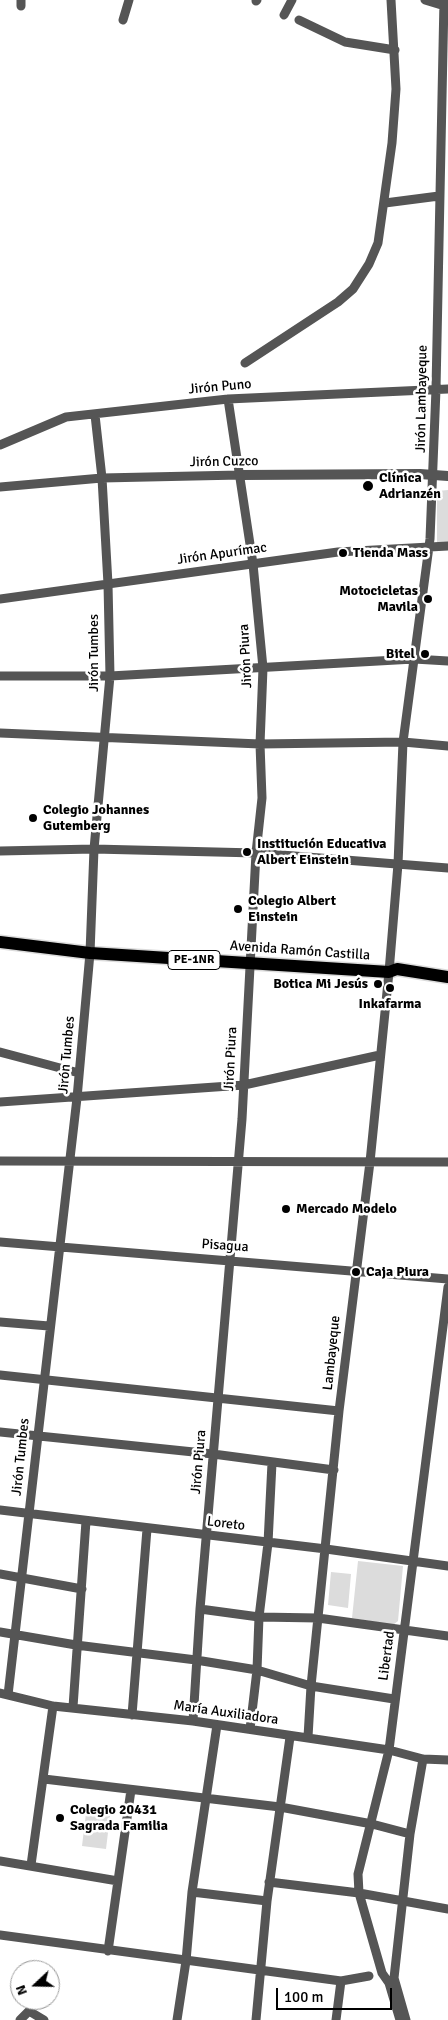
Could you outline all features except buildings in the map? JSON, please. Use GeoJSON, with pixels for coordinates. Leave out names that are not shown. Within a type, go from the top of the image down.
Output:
{"type":"FeatureCollection","features":[{"type":"Feature","properties":{"kind":"main road","name":"Avenida Ramón Castilla"},"geometry":{"type":"LineString","coordinates":[[0,942],[90,953],[389,972],[398,970],[448,977]]}},
{"type":"Feature","properties":{"kind":"main road","name":"Avenida Ramón Castilla"},"geometry":{"type":"LineString","coordinates":[[389,972],[396,976],[448,984]]}},
{"type":"Feature","properties":{"kind":"street"},"geometry":{"type":"LineString","coordinates":[[123,20],[129,0]]}},
{"type":"Feature","properties":{"kind":"street"},"geometry":{"type":"LineString","coordinates":[[284,16],[292,0]]}},
{"type":"Feature","properties":{"kind":"street"},"geometry":{"type":"LineString","coordinates":[[245,363],[338,302],[353,289],[370,264],[378,243],[385,203],[396,89],[391,0]]}},
{"type":"Feature","properties":{"kind":"street"},"geometry":{"type":"LineString","coordinates":[[424,0],[445,4]]}},
{"type":"Feature","properties":{"kind":"street","name":"Jirón Lambayeque"},"geometry":{"type":"LineString","coordinates":[[389,972],[398,864],[404,742],[430,546],[443,231],[439,196],[445,4]]}},
{"type":"Feature","properties":{"kind":"street"},"geometry":{"type":"LineString","coordinates":[[299,20],[345,42],[395,50]]}},
{"type":"Feature","properties":{"kind":"street"},"geometry":{"type":"LineString","coordinates":[[385,203],[439,196]]}},
{"type":"Feature","properties":{"kind":"street","name":"Jirón Puno"},"geometry":{"type":"LineString","coordinates":[[0,445],[66,417],[228,399],[448,389]]}},
{"type":"Feature","properties":{"kind":"street","name":"Jirón Piura"},"geometry":{"type":"LineString","coordinates":[[193,1721],[200,1609],[244,1086],[256,853],[262,798],[260,744],[263,668],[253,564],[228,399]]}},
{"type":"Feature","properties":{"kind":"street","name":"Jirón Tumbes"},"geometry":{"type":"LineString","coordinates":[[4,1694],[15,1634],[49,1326],[61,1246],[77,1098],[90,953],[94,849],[110,676],[108,584],[102,478],[95,415]]}},
{"type":"Feature","properties":{"kind":"street","name":"Jirón Cuzco"},"geometry":{"type":"LineString","coordinates":[[0,487],[102,478],[240,475],[448,476]]}},
{"type":"Feature","properties":{"kind":"street","name":"Jirón Apurímac"},"geometry":{"type":"LineString","coordinates":[[0,599],[338,552],[448,546]]}},
{"type":"Feature","properties":{"kind":"street"},"geometry":{"type":"LineString","coordinates":[[0,676],[110,676],[414,659],[448,661]]}},
{"type":"Feature","properties":{"kind":"street"},"geometry":{"type":"LineString","coordinates":[[0,733],[260,744],[404,742],[448,746]]}},
{"type":"Feature","properties":{"kind":"street"},"geometry":{"type":"LineString","coordinates":[[0,851],[94,849],[256,853],[448,868]]}},
{"type":"Feature","properties":{"kind":"street","name":"Lambayeque"},"geometry":{"type":"LineString","coordinates":[[308,1737],[311,1686],[339,1411],[355,1270],[370,1162],[389,972]]}},
{"type":"Feature","properties":{"kind":"street"},"geometry":{"type":"LineString","coordinates":[[0,1052],[79,1073]]}},
{"type":"Feature","properties":{"kind":"street"},"geometry":{"type":"LineString","coordinates":[[0,1102],[244,1086],[380,1055]]}},
{"type":"Feature","properties":{"kind":"street"},"geometry":{"type":"LineString","coordinates":[[0,1161],[238,1160],[448,1162]]}},
{"type":"Feature","properties":{"kind":"street","name":"Pisagua"},"geometry":{"type":"LineString","coordinates":[[0,1242],[229,1259],[448,1279]]}},
{"type":"Feature","properties":{"kind":"street","name":"Libertad"},"geometry":{"type":"LineString","coordinates":[[400,2020],[392,1980],[382,1973],[359,1893],[358,1874],[389,1750],[448,1287]]}},
{"type":"Feature","properties":{"kind":"street"},"geometry":{"type":"LineString","coordinates":[[0,1322],[49,1326]]}},
{"type":"Feature","properties":{"kind":"street"},"geometry":{"type":"LineString","coordinates":[[0,1375],[339,1411]]}},
{"type":"Feature","properties":{"kind":"street"},"geometry":{"type":"LineString","coordinates":[[0,1432],[213,1454],[334,1470]]}},
{"type":"Feature","properties":{"kind":"street"},"geometry":{"type":"LineString","coordinates":[[250,1729],[258,1670],[259,1618],[268,1543],[272,1463]]}},
{"type":"Feature","properties":{"kind":"street","name":"Loreto"},"geometry":{"type":"LineString","coordinates":[[0,1510],[326,1549],[448,1566]]}},
{"type":"Feature","properties":{"kind":"street"},"geometry":{"type":"LineString","coordinates":[[73,1707],[86,1521]]}},
{"type":"Feature","properties":{"kind":"street"},"geometry":{"type":"LineString","coordinates":[[132,1714],[147,1529]]}},
{"type":"Feature","properties":{"kind":"street"},"geometry":{"type":"LineString","coordinates":[[0,1574],[82,1589]]}},
{"type":"Feature","properties":{"kind":"street"},"geometry":{"type":"LineString","coordinates":[[200,1609],[259,1618],[318,1618],[448,1636]]}},
{"type":"Feature","properties":{"kind":"street"},"geometry":{"type":"LineString","coordinates":[[0,1632],[76,1645],[258,1670],[311,1686],[394,1699]]}},
{"type":"Feature","properties":{"kind":"street","name":"María Auxiliadora"},"geometry":{"type":"LineString","coordinates":[[4,1694],[53,1706],[193,1721],[290,1737],[308,1737],[389,1750],[423,1759],[448,1760]]}},
{"type":"Feature","properties":{"kind":"street"},"geometry":{"type":"LineString","coordinates":[[31,1865],[53,1706]]}},
{"type":"Feature","properties":{"kind":"street"},"geometry":{"type":"LineString","coordinates":[[177,2020],[186,1961],[192,1892],[217,1725]]}},
{"type":"Feature","properties":{"kind":"street"},"geometry":{"type":"LineString","coordinates":[[256,2020],[269,1882],[290,1737]]}},
{"type":"Feature","properties":{"kind":"street"},"geometry":{"type":"LineString","coordinates":[[406,2020],[392,1980],[404,1901],[410,1834],[423,1759]]}},
{"type":"Feature","properties":{"kind":"street"},"geometry":{"type":"LineString","coordinates":[[44,1778],[280,1807],[372,1824],[410,1834]]}},
{"type":"Feature","properties":{"kind":"street"},"geometry":{"type":"LineString","coordinates":[[108,1951],[131,1790]]}},
{"type":"Feature","properties":{"kind":"street"},"geometry":{"type":"LineString","coordinates":[[0,1861],[118,1880]]}},
{"type":"Feature","properties":{"kind":"street"},"geometry":{"type":"LineString","coordinates":[[269,1882],[359,1893],[448,1909]]}},
{"type":"Feature","properties":{"kind":"street"},"geometry":{"type":"LineString","coordinates":[[192,1892],[267,1901]]}},
{"type":"Feature","properties":{"kind":"street"},"geometry":{"type":"LineString","coordinates":[[0,1934],[108,1951],[341,1981],[369,1976]]}},
{"type":"Feature","properties":{"kind":"street"},"geometry":{"type":"LineString","coordinates":[[336,2020],[341,1981]]}},
{"type":"Feature","properties":{"kind":"street"},"geometry":{"type":"LineString","coordinates":[[20,2020],[29,2010],[44,2020]]}},
{"type":"Feature","properties":{"kind":"shaded area"},"geometry":{"type":"Polygon","coordinates":[[[448,490],[448,545],[437,543],[437,493],[438,491],[448,490]]]}},
{"type":"Feature","properties":{"kind":"shaded area"},"geometry":{"type":"Polygon","coordinates":[[[358,1561],[403,1566],[398,1621],[393,1625],[352,1618],[358,1561]]]}},
{"type":"Feature","properties":{"kind":"shaded area"},"geometry":{"type":"Polygon","coordinates":[[[331,1572],[351,1574],[348,1608],[328,1605],[331,1572]]]}},
{"type":"Feature","properties":{"kind":"shaded area"},"geometry":{"type":"Polygon","coordinates":[[[87,1805],[111,1808],[106,1849],[82,1846],[87,1805]]]}},
{"type":"Feature","properties":{"kind":"place","name":"Clínica Adrianzén"},"geometry":{"type":"Point","coordinates":[368,486]}},
{"type":"Feature","properties":{"kind":"place","name":"Tienda Mass"},"geometry":{"type":"Point","coordinates":[343,553]}},
{"type":"Feature","properties":{"kind":"place","name":"Motocicletas Mavila"},"geometry":{"type":"Point","coordinates":[428,599]}},
{"type":"Feature","properties":{"kind":"place","name":"Bitel"},"geometry":{"type":"Point","coordinates":[425,654]}},
{"type":"Feature","properties":{"kind":"place","name":"Colegio Johannes Gutemberg"},"geometry":{"type":"Point","coordinates":[33,818]}},
{"type":"Feature","properties":{"kind":"place","name":"Institución Educativa Albert Einstein"},"geometry":{"type":"Point","coordinates":[247,852]}},
{"type":"Feature","properties":{"kind":"place","name":"Colegio Albert Einstein"},"geometry":{"type":"Point","coordinates":[238,909]}},
{"type":"Feature","properties":{"kind":"place","name":"Botica Mi Jesús"},"geometry":{"type":"Point","coordinates":[378,984]}},
{"type":"Feature","properties":{"kind":"place","name":"Inkafarma"},"geometry":{"type":"Point","coordinates":[390,988]}},
{"type":"Feature","properties":{"kind":"place","name":"Mercado Modelo"},"geometry":{"type":"Point","coordinates":[286,1209]}},
{"type":"Feature","properties":{"kind":"place","name":"Caja Piura"},"geometry":{"type":"Point","coordinates":[356,1272]}},
{"type":"Feature","properties":{"kind":"place","name":"Colegio 20431 Sagrada Familia"},"geometry":{"type":"Point","coordinates":[60,1818]}}]}
